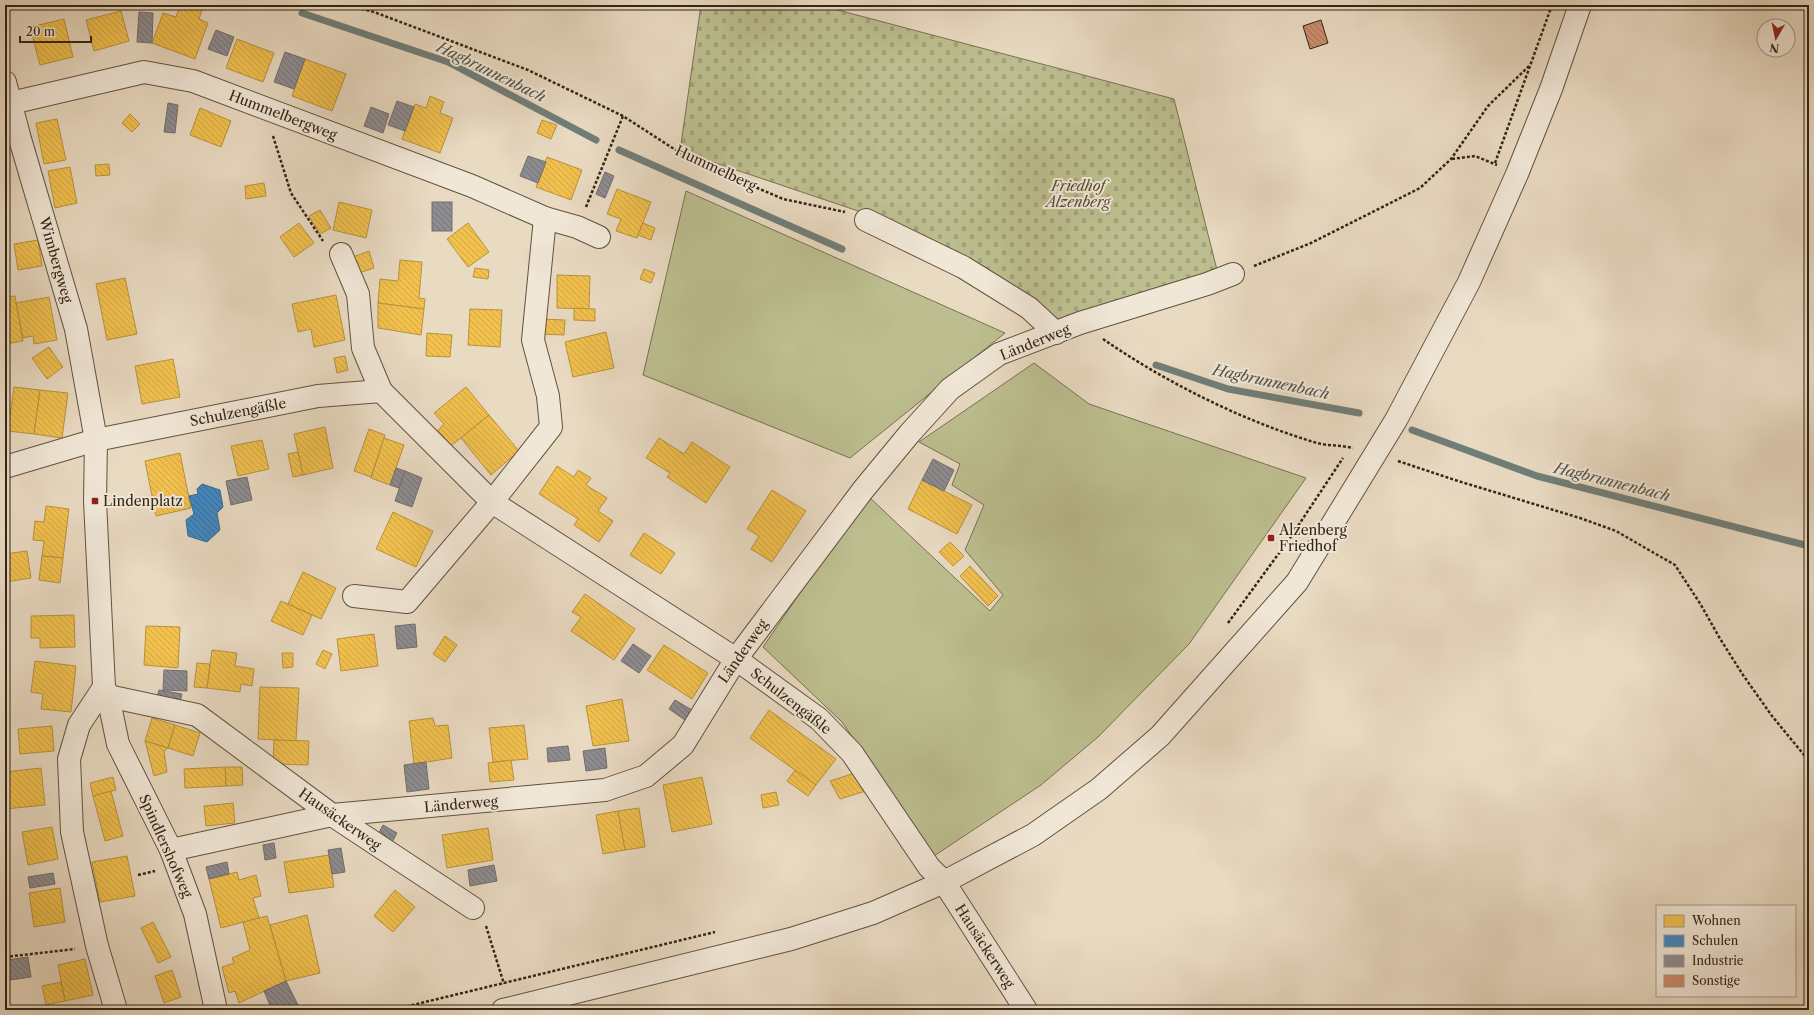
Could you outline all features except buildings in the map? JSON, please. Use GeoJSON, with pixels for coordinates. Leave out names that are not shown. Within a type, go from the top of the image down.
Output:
{"type":"FeatureCollection","features":[{"type":"Feature","properties":{"kind":"street"},"geometry":{"type":"LineString","coordinates":[[505,1009],[791,939],[873,913],[944,882],[1033,835],[1099,788],[1160,736],[1297,582],[1396,420],[1469,282],[1517,174],[1548,96],[1580,5]]}},
{"type":"Feature","properties":{"kind":"street","name":"Hummelbergweg"},"geometry":{"type":"LineString","coordinates":[[11,103],[144,72],[193,81],[472,186],[545,218],[577,227],[600,236]]}},
{"type":"Feature","properties":{"kind":"street","name":"Wimbergweg"},"geometry":{"type":"LineString","coordinates":[[5,82],[20,139],[76,329],[96,440]]}},
{"type":"Feature","properties":{"kind":"street"},"geometry":{"type":"LineString","coordinates":[[354,596],[407,602],[492,502],[550,427],[548,396],[533,340],[545,218]]}},
{"type":"Feature","properties":{"kind":"street"},"geometry":{"type":"LineString","coordinates":[[866,220],[963,267],[1029,308],[1056,333]]}},
{"type":"Feature","properties":{"kind":"street","name":"Schulzengäßle"},"geometry":{"type":"LineString","coordinates":[[341,254],[358,294],[364,348],[381,391],[492,502],[736,658],[819,720],[852,753],[929,868],[944,882]]}},
{"type":"Feature","properties":{"kind":"street","name":"Länderweg"},"geometry":{"type":"LineString","coordinates":[[171,850],[332,815],[605,790],[646,776],[683,745],[736,658],[863,490],[910,433],[950,389],[999,354],[1080,323],[1200,287],[1234,274]]}},
{"type":"Feature","properties":{"kind":"street","name":"Schulzengäßle"},"geometry":{"type":"LineString","coordinates":[[5,467],[96,440],[318,396],[381,391]]}},
{"type":"Feature","properties":{"kind":"street","name":"Spindlershofweg"},"geometry":{"type":"LineString","coordinates":[[96,440],[95,501],[106,691],[118,744],[171,850],[195,914],[216,1010]]}},
{"type":"Feature","properties":{"kind":"street"},"geometry":{"type":"LineString","coordinates":[[106,691],[79,725],[69,760],[72,832],[97,946],[116,1010]]}},
{"type":"Feature","properties":{"kind":"street","name":"Hausäckerweg"},"geometry":{"type":"LineString","coordinates":[[106,691],[197,715],[332,815],[473,908]]}},
{"type":"Feature","properties":{"kind":"street","name":"Hausäckerweg"},"geometry":{"type":"LineString","coordinates":[[944,882],[1026,1010]]}},
{"type":"Feature","properties":{"kind":"path","name":"Hummelberg"},"geometry":{"type":"LineString","coordinates":[[347,5],[374,12],[528,70],[623,116],[688,158],[783,199],[840,211],[866,220]]}},
{"type":"Feature","properties":{"kind":"path"},"geometry":{"type":"LineString","coordinates":[[1492,171],[1552,5]]}},
{"type":"Feature","properties":{"kind":"path"},"geometry":{"type":"LineString","coordinates":[[1234,274],[1311,243],[1420,188],[1451,159],[1488,106],[1530,65]]}},
{"type":"Feature","properties":{"kind":"path"},"geometry":{"type":"LineString","coordinates":[[265,109],[291,193],[321,239],[341,254]]}},
{"type":"Feature","properties":{"kind":"path"},"geometry":{"type":"LineString","coordinates":[[577,227],[623,116]]}},
{"type":"Feature","properties":{"kind":"path"},"geometry":{"type":"LineString","coordinates":[[1451,159],[1475,156],[1495,164]]}},
{"type":"Feature","properties":{"kind":"path"},"geometry":{"type":"LineString","coordinates":[[1080,323],[1112,346],[1172,382],[1235,413],[1318,443],[1351,447],[1580,518],[1616,531],[1675,565],[1702,605],[1719,637],[1743,675],[1772,716],[1809,761]]}},
{"type":"Feature","properties":{"kind":"path"},"geometry":{"type":"LineString","coordinates":[[1225,626],[1290,538],[1355,441]]}},
{"type":"Feature","properties":{"kind":"path"},"geometry":{"type":"LineString","coordinates":[[473,908],[485,925],[504,983],[505,1009]]}},
{"type":"Feature","properties":{"kind":"path"},"geometry":{"type":"LineString","coordinates":[[392,1010],[718,931]]}},
{"type":"Feature","properties":{"kind":"path"},"geometry":{"type":"LineString","coordinates":[[5,957],[97,946]]}},
{"type":"Feature","properties":{"kind":"green space","name":"Friedhof Alzenberg"},"geometry":{"type":"Polygon","coordinates":[[[701,5],[819,5],[1174,99],[1219,278],[1061,323],[867,214],[680,151],[701,5]]]}},
{"type":"Feature","properties":{"kind":"green space"},"geometry":{"type":"Polygon","coordinates":[[[686,191],[1005,333],[850,458],[643,375],[686,191]]]}},
{"type":"Feature","properties":{"kind":"green space"},"geometry":{"type":"Polygon","coordinates":[[[1034,363],[1089,404],[1306,478],[1189,644],[1098,737],[1041,785],[934,856],[842,722],[763,647],[867,495],[990,611],[1003,595],[965,550],[984,505],[952,485],[960,464],[919,442],[1034,363]]]}},
{"type":"Feature","properties":{"kind":"waterway","name":"Hagbrunnenbach"},"geometry":{"type":"LineString","coordinates":[[302,13],[448,62],[596,140]]}},
{"type":"Feature","properties":{"kind":"waterway","name":"Hagbrunnenbach"},"geometry":{"type":"LineString","coordinates":[[619,150],[842,249]]}},
{"type":"Feature","properties":{"kind":"waterway","name":"Hagbrunnenbach"},"geometry":{"type":"LineString","coordinates":[[1156,365],[1228,389],[1359,413]]}},
{"type":"Feature","properties":{"kind":"waterway","name":"Hagbrunnenbach"},"geometry":{"type":"LineString","coordinates":[[1412,430],[1537,476],[1809,546]]}},
{"type":"Feature","properties":{"kind":"place","name":"Lindenplatz"},"geometry":{"type":"Point","coordinates":[95,501]}},
{"type":"Feature","properties":{"kind":"place","name":"Alzenberg Friedhof"},"geometry":{"type":"Point","coordinates":[1271,538]}}]}
